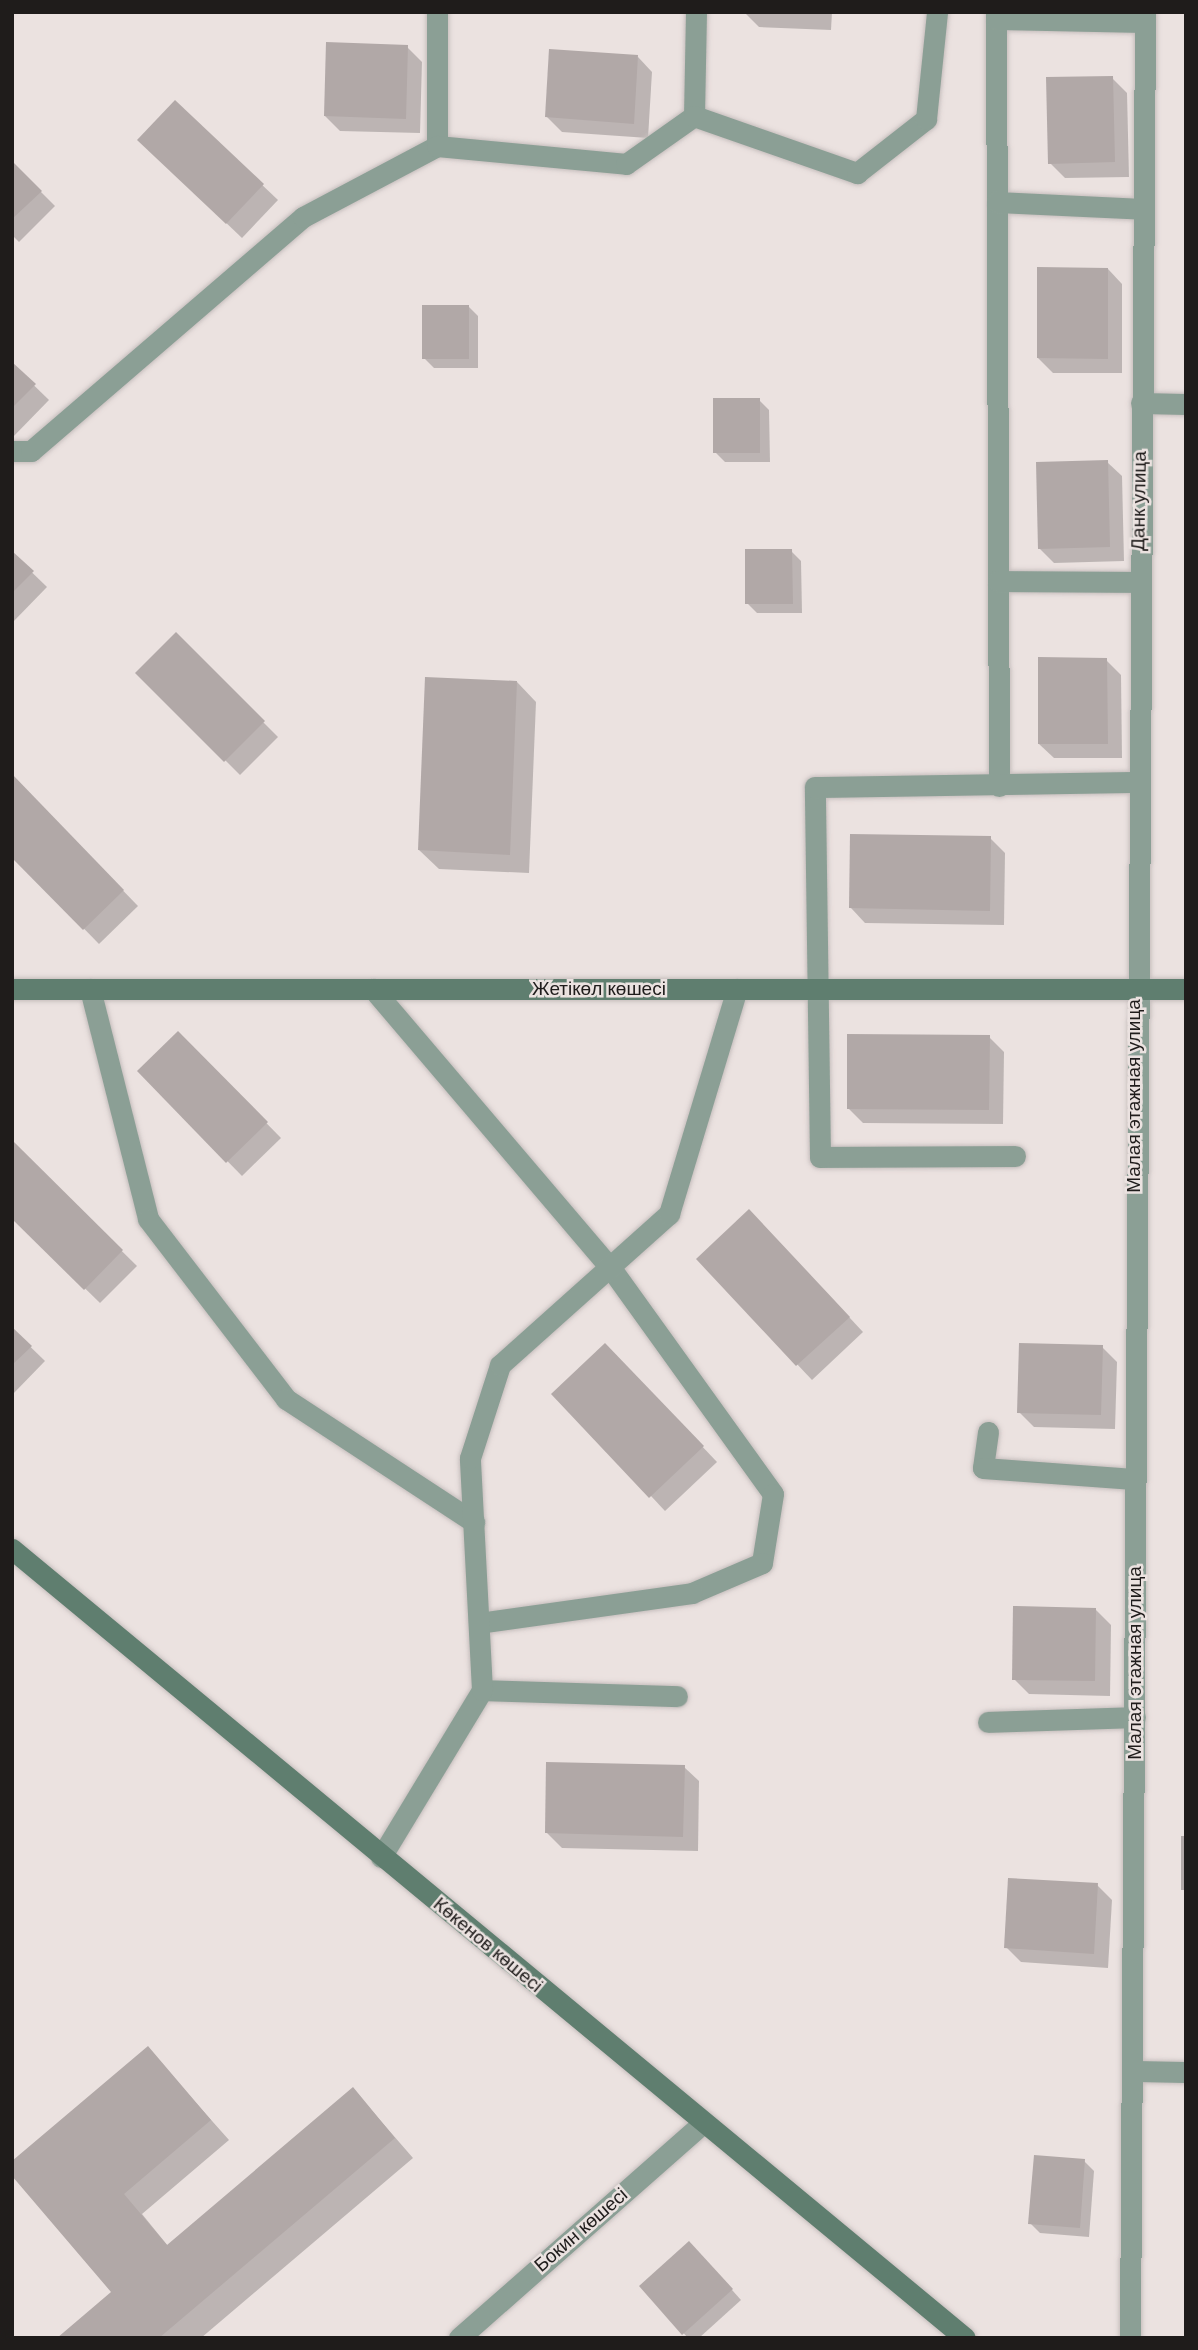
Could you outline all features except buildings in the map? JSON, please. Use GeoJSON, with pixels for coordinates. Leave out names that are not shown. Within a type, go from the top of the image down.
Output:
{"type":"FeatureCollection","features":[{"type":"Feature","properties":{"kind":"street"},"geometry":{"type":"LineString","coordinates":[[437,12],[437,146]]}},
{"type":"Feature","properties":{"kind":"street"},"geometry":{"type":"LineString","coordinates":[[694,116],[696,12]]}},
{"type":"Feature","properties":{"kind":"street"},"geometry":{"type":"LineString","coordinates":[[694,116],[857,173],[926,119],[937,12]]}},
{"type":"Feature","properties":{"kind":"street"},"geometry":{"type":"LineString","coordinates":[[999,786],[996,16],[1145,17]]}},
{"type":"Feature","properties":{"kind":"street","name":"Данк улица"},"geometry":{"type":"LineString","coordinates":[[1134,989],[1145,17]]}},
{"type":"Feature","properties":{"kind":"street"},"geometry":{"type":"LineString","coordinates":[[12,451],[31,451],[303,217],[437,146],[626,164],[694,116]]}},
{"type":"Feature","properties":{"kind":"street"},"geometry":{"type":"LineString","coordinates":[[996,202],[1143,209]]}},
{"type":"Feature","properties":{"kind":"street"},"geometry":{"type":"LineString","coordinates":[[1140,403],[1186,404]]}},
{"type":"Feature","properties":{"kind":"street"},"geometry":{"type":"LineString","coordinates":[[998,582],[1139,582]]}},
{"type":"Feature","properties":{"kind":"street"},"geometry":{"type":"LineString","coordinates":[[1015,1156],[820,1157],[815,989],[815,787],[1137,782]]}},
{"type":"Feature","properties":{"kind":"street","name":"Жетікөл көшесі"},"geometry":{"type":"LineString","coordinates":[[12,989],[1186,989]]}},
{"type":"Feature","properties":{"kind":"street"},"geometry":{"type":"LineString","coordinates":[[90,989],[148,1219],[286,1399],[474,1522]]}},
{"type":"Feature","properties":{"kind":"street"},"geometry":{"type":"LineString","coordinates":[[373,989],[610,1267],[773,1494],[762,1563],[692,1592],[479,1623]]}},
{"type":"Feature","properties":{"kind":"street"},"geometry":{"type":"LineString","coordinates":[[381,1857],[482,1690],[470,1458],[500,1365],[669,1214],[737,989]]}},
{"type":"Feature","properties":{"kind":"street","name":"Малая этажная улица"},"geometry":{"type":"LineString","coordinates":[[1130,2338],[1134,2071],[1134,989]]}},
{"type":"Feature","properties":{"kind":"street"},"geometry":{"type":"LineString","coordinates":[[988,1432],[983,1468],[1134,1479]]}},
{"type":"Feature","properties":{"kind":"street","name":"Көкенов көшесі"},"geometry":{"type":"LineString","coordinates":[[12,1549],[965,2338]]}},
{"type":"Feature","properties":{"kind":"street"},"geometry":{"type":"LineString","coordinates":[[482,1690],[677,1696]]}},
{"type":"Feature","properties":{"kind":"street"},"geometry":{"type":"LineString","coordinates":[[988,1722],[1135,1717]]}},
{"type":"Feature","properties":{"kind":"street"},"geometry":{"type":"LineString","coordinates":[[1134,2071],[1186,2072]]}},
{"type":"Feature","properties":{"kind":"street","name":"Бокин көшесі"},"geometry":{"type":"LineString","coordinates":[[458,2338],[703,2123]]}}]}
